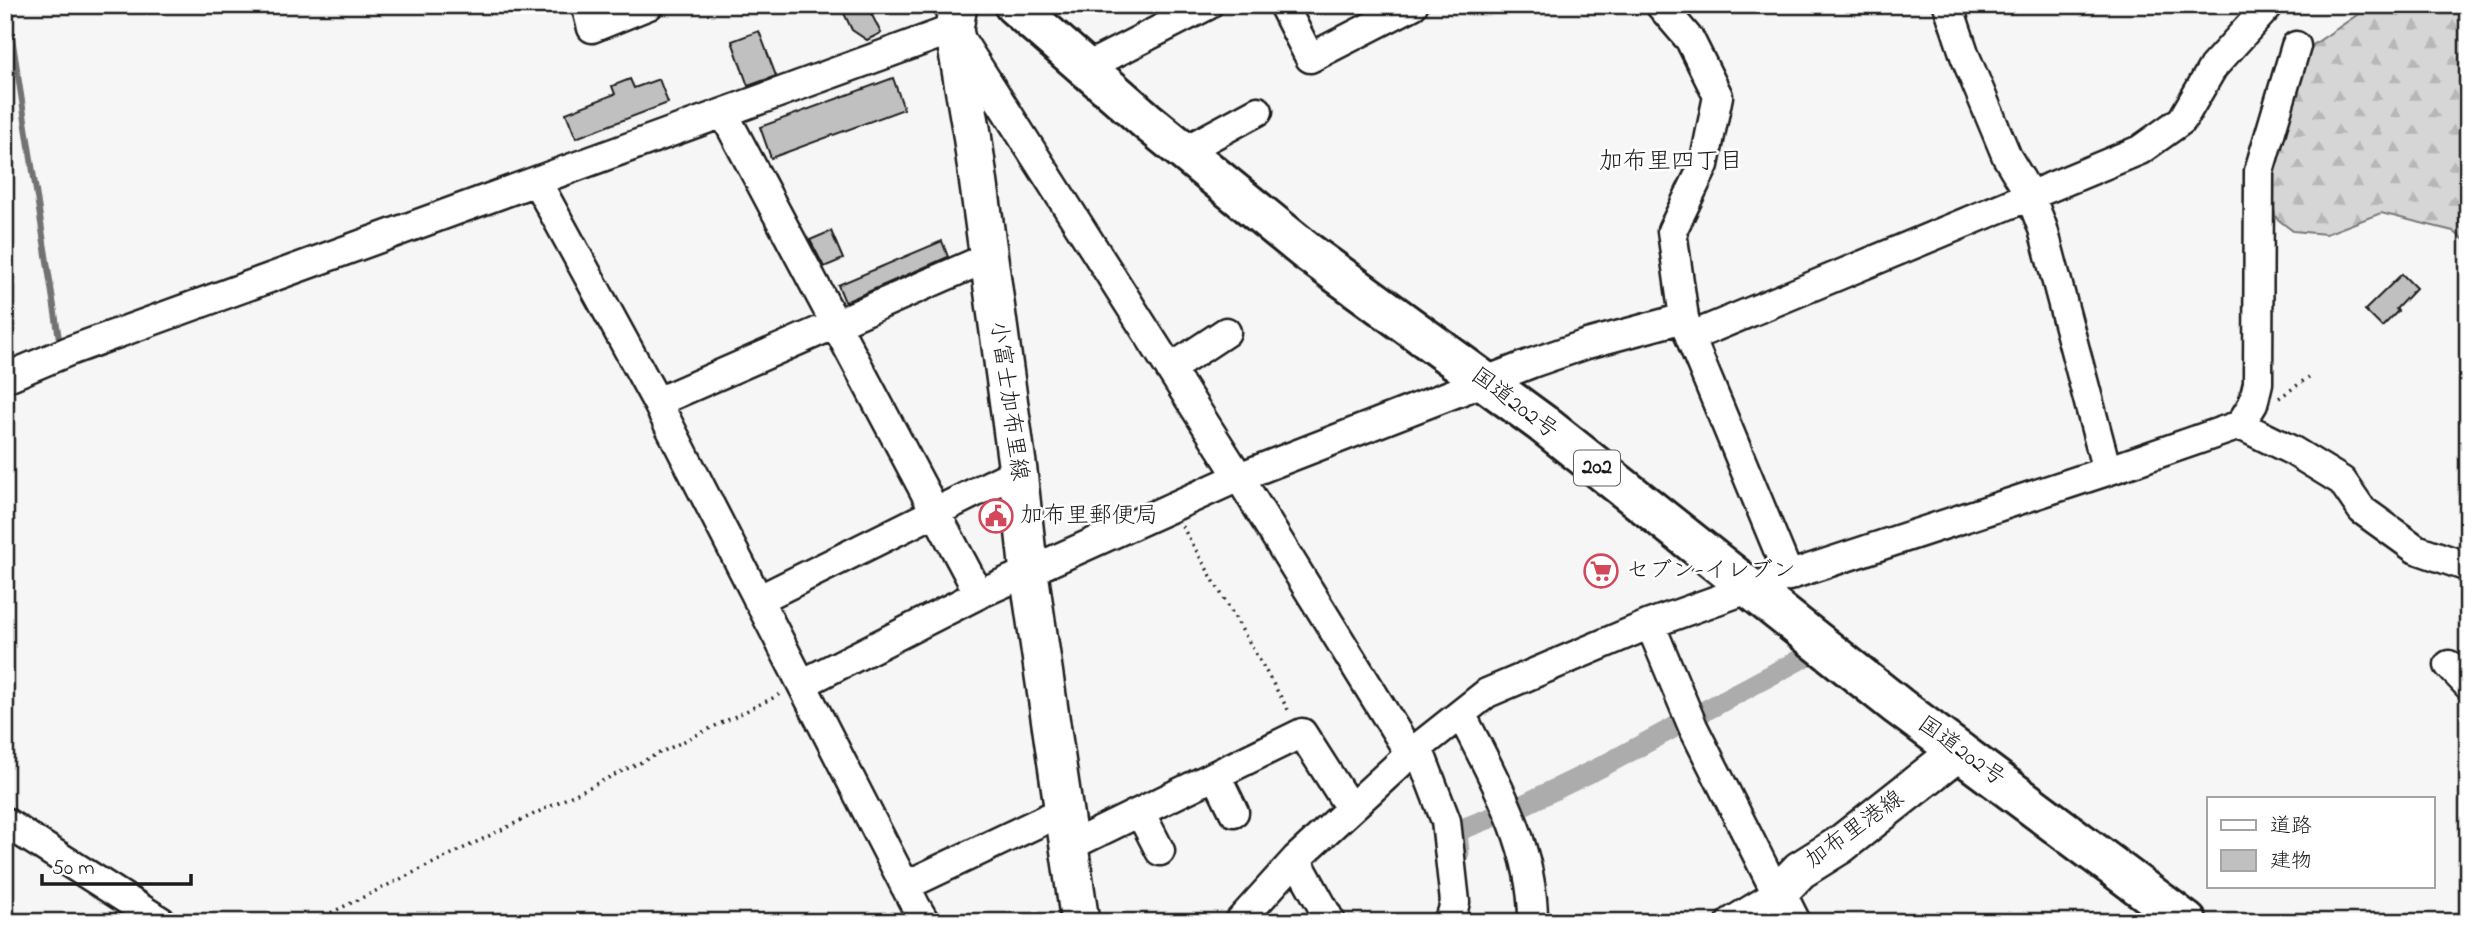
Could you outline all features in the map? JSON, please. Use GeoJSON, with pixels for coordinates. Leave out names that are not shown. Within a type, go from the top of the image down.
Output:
{"type":"FeatureCollection","features":[{"type":"Feature","properties":{"kind":"highway","name":"国道202号"},"geometry":{"type":"LineString","coordinates":[[1014,5],[1085,68],[1306,251],[1543,424],[1748,589],[2187,922]]}},
{"type":"Feature","properties":{"kind":"main road","name":"小富士加布里線"},"geometry":{"type":"LineString","coordinates":[[956,17],[1018,471],[1029,573],[1080,922]]}},
{"type":"Feature","properties":{"kind":"main road","name":"加布里港線"},"geometry":{"type":"LineString","coordinates":[[1784,908],[1800,870],[1840,845],[1959,751]]}},
{"type":"Feature","properties":{"kind":"street"},"geometry":{"type":"LineString","coordinates":[[586,5],[592,28],[649,5]]}},
{"type":"Feature","properties":{"kind":"street"},"geometry":{"type":"LineString","coordinates":[[1085,68],[1208,5]]}},
{"type":"Feature","properties":{"kind":"street"},"geometry":{"type":"LineString","coordinates":[[1283,5],[1310,58],[1413,5]]}},
{"type":"Feature","properties":{"kind":"street"},"geometry":{"type":"LineString","coordinates":[[1660,5],[1690,40],[1718,96],[1704,165],[1672,231],[1687,328],[1789,576]]}},
{"type":"Feature","properties":{"kind":"street"},"geometry":{"type":"LineString","coordinates":[[1948,5],[1965,56],[2007,157],[2030,195],[2043,229],[2107,471]]}},
{"type":"Feature","properties":{"kind":"street"},"geometry":{"type":"LineString","coordinates":[[802,684],[979,594],[1239,477],[1484,381],[1587,344],[1687,328],[2140,150],[2182,120],[2213,67],[2269,5]]}},
{"type":"Feature","properties":{"kind":"street"},"geometry":{"type":"LineString","coordinates":[[5,378],[60,355],[418,223],[541,189],[727,121],[956,17],[1170,369],[1414,751],[1446,821],[1455,902],[1447,922]]}},
{"type":"Feature","properties":{"kind":"street"},"geometry":{"type":"LineString","coordinates":[[1240,921],[1296,859],[1350,808],[1414,751],[1487,693],[1650,624],[1748,589],[2240,425],[2253,404],[2258,383],[2259,172],[2296,46]]}},
{"type":"Feature","properties":{"kind":"street"},"geometry":{"type":"LineString","coordinates":[[1184,151],[1258,111]]}},
{"type":"Feature","properties":{"kind":"street"},"geometry":{"type":"LineString","coordinates":[[727,121],[979,594]]}},
{"type":"Feature","properties":{"kind":"street"},"geometry":{"type":"LineString","coordinates":[[541,189],[657,402],[925,922]]}},
{"type":"Feature","properties":{"kind":"street"},"geometry":{"type":"LineString","coordinates":[[657,402],[989,257]]}},
{"type":"Feature","properties":{"kind":"street"},"geometry":{"type":"LineString","coordinates":[[1170,369],[1226,331]]}},
{"type":"Feature","properties":{"kind":"street"},"geometry":{"type":"LineString","coordinates":[[2240,425],[2293,451],[2342,481],[2362,510],[2416,549],[2468,567]]}},
{"type":"Feature","properties":{"kind":"street"},"geometry":{"type":"LineString","coordinates":[[758,600],[1018,471]]}},
{"type":"Feature","properties":{"kind":"street"},"geometry":{"type":"LineString","coordinates":[[1650,624],[1691,721],[1784,908],[1731,922]]}},
{"type":"Feature","properties":{"kind":"street"},"geometry":{"type":"LineString","coordinates":[[2449,664],[2468,685]]}},
{"type":"Feature","properties":{"kind":"street"},"geometry":{"type":"LineString","coordinates":[[1461,714],[1502,793],[1526,866],[1533,904],[1533,922]]}},
{"type":"Feature","properties":{"kind":"street"},"geometry":{"type":"LineString","coordinates":[[1070,846],[1302,733],[1350,808]]}},
{"type":"Feature","properties":{"kind":"street"},"geometry":{"type":"LineString","coordinates":[[1216,775],[1234,812]]}},
{"type":"Feature","properties":{"kind":"street"},"geometry":{"type":"LineString","coordinates":[[905,886],[1065,810]]}},
{"type":"Feature","properties":{"kind":"street"},"geometry":{"type":"LineString","coordinates":[[1140,812],[1160,851]]}},
{"type":"Feature","properties":{"kind":"street"},"geometry":{"type":"LineString","coordinates":[[5,822],[162,922]]}},
{"type":"Feature","properties":{"kind":"street"},"geometry":{"type":"LineString","coordinates":[[1296,859],[1331,922]]}},
{"type":"Feature","properties":{"kind":"path"},"geometry":{"type":"LineString","coordinates":[[1172,508],[1302,733]]}},
{"type":"Feature","properties":{"kind":"path"},"geometry":{"type":"LineString","coordinates":[[312,922],[802,684]]}},
{"type":"Feature","properties":{"kind":"green space"},"geometry":{"type":"Polygon","coordinates":[[[2406,5],[2468,5],[2468,243],[2453,231],[2381,213],[2326,234],[2293,231],[2276,218],[2266,175],[2300,71],[2313,45],[2360,13],[2406,5]]]}},
{"type":"Feature","properties":{"kind":"building"},"geometry":{"type":"Polygon","coordinates":[[[840,5],[867,5],[881,33],[867,40],[852,30],[840,5]]]}},
{"type":"Feature","properties":{"kind":"building"},"geometry":{"type":"Polygon","coordinates":[[[759,31],[776,76],[748,86],[732,41],[759,31]]]}},
{"type":"Feature","properties":{"kind":"building"},"geometry":{"type":"Polygon","coordinates":[[[893,78],[904,109],[771,158],[760,127],[893,78]]]}},
{"type":"Feature","properties":{"kind":"building"},"geometry":{"type":"Polygon","coordinates":[[[630,79],[634,88],[659,79],[668,103],[576,138],[566,113],[615,94],[612,86],[630,79]]]}},
{"type":"Feature","properties":{"kind":"building"},"geometry":{"type":"Polygon","coordinates":[[[831,231],[843,259],[824,267],[810,240],[831,231]]]}},
{"type":"Feature","properties":{"kind":"building"},"geometry":{"type":"Polygon","coordinates":[[[942,241],[948,257],[845,302],[838,285],[942,241]]]}},
{"type":"Feature","properties":{"kind":"building"},"geometry":{"type":"Polygon","coordinates":[[[2402,274],[2416,288],[2382,327],[2365,310],[2402,274]]]}},
{"type":"Feature","properties":{"kind":"waterway"},"geometry":{"type":"LineString","coordinates":[[7,5],[60,345]]}},
{"type":"Feature","properties":{"kind":"waterway"},"geometry":{"type":"LineString","coordinates":[[1523,805],[1601,767],[1810,654]]}},
{"type":"Feature","properties":{"kind":"waterway"},"geometry":{"type":"LineString","coordinates":[[1459,853],[1457,831],[1493,817]]}},
{"type":"Feature","properties":{"kind":"place","name":"加布里郵便局"},"geometry":{"type":"Point","coordinates":[996,516]}},
{"type":"Feature","properties":{"kind":"place","name":"セブン-イレブン"},"geometry":{"type":"Point","coordinates":[1601,571]}},
{"type":"Feature","properties":{"kind":"district","name":"加布里四丁目"},"geometry":{"type":"Point","coordinates":[1671,162]}}]}
